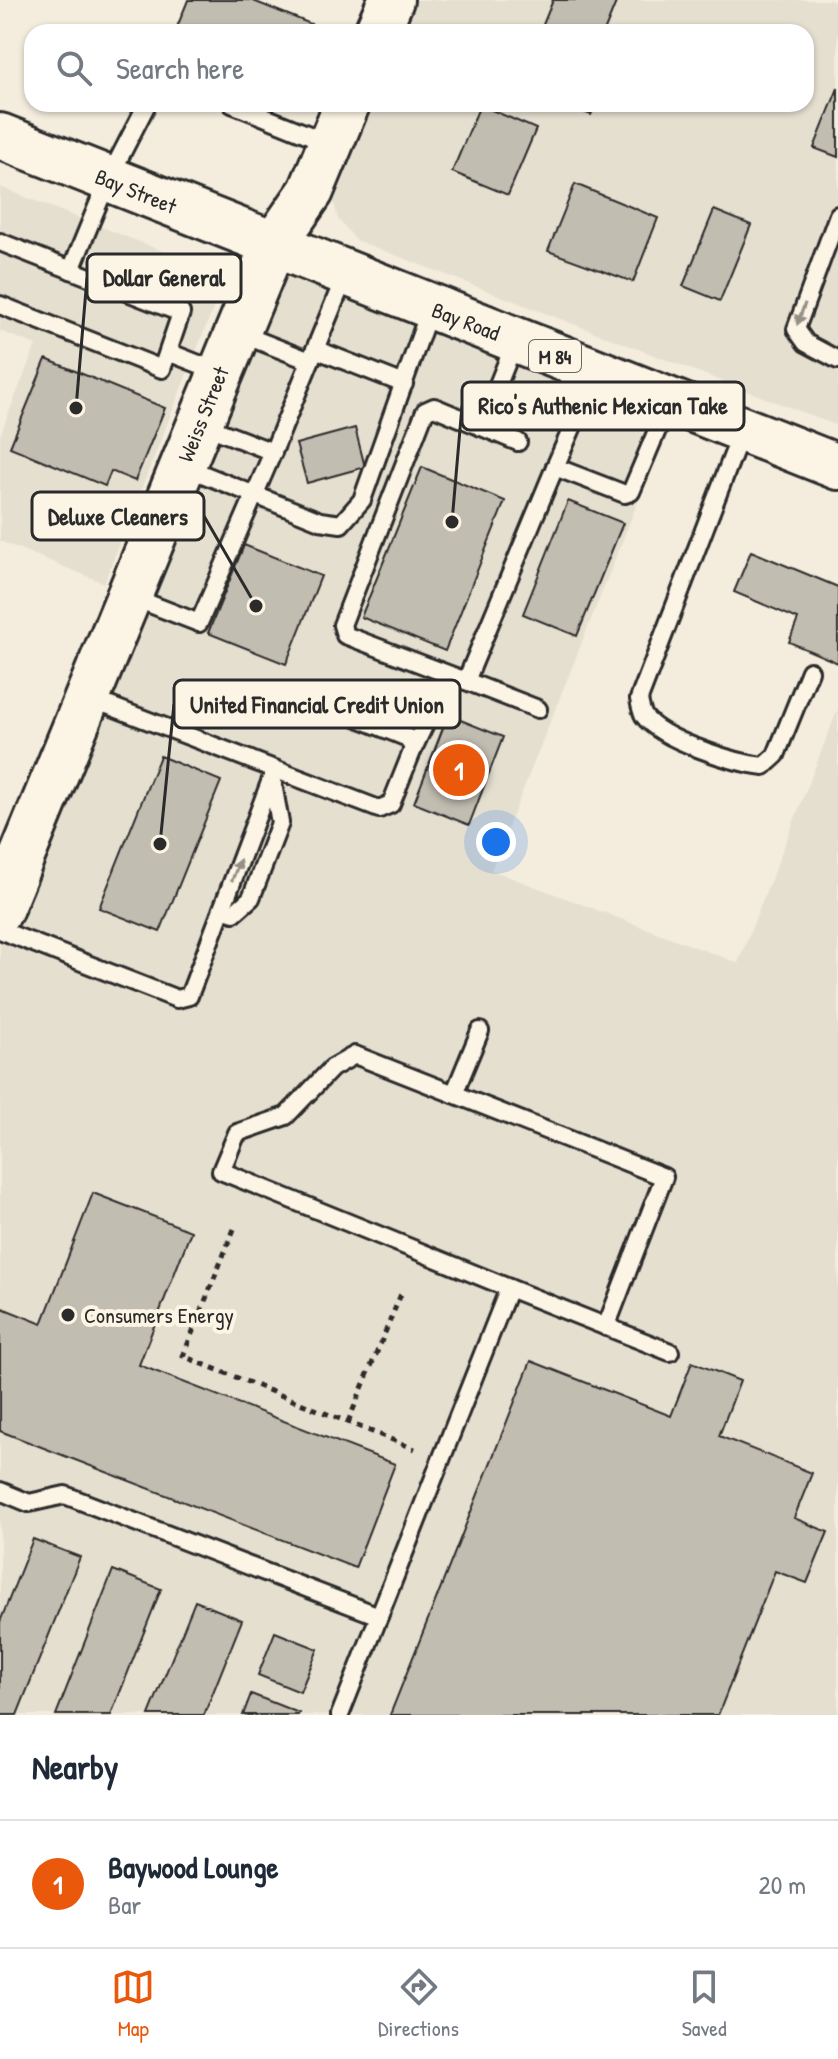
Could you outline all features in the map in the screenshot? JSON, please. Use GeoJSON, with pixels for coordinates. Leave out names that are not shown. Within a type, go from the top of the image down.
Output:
{"type":"FeatureCollection","features":[{"type":"Feature","properties":{"kind":"street"},"geometry":{"type":"LineString","coordinates":[[380,24],[391,0]]}},
{"type":"Feature","properties":{"kind":"street","name":"Weiss Street"},"geometry":{"type":"LineString","coordinates":[[0,910],[273,246],[311,191],[344,112]]}},
{"type":"Feature","properties":{"kind":"street","name":"Bay Street"},"geometry":{"type":"LineString","coordinates":[[0,136],[273,246]]}},
{"type":"Feature","properties":{"kind":"street","name":"Bay Road"},"geometry":{"type":"LineString","coordinates":[[273,246],[838,467]]}},
{"type":"Feature","properties":{"kind":"lane"},"geometry":{"type":"LineString","coordinates":[[71,270],[108,180],[143,112]]}},
{"type":"Feature","properties":{"kind":"lane"},"geometry":{"type":"LineString","coordinates":[[252,112],[331,144]]}},
{"type":"Feature","properties":{"kind":"lane"},"geometry":{"type":"LineString","coordinates":[[838,215],[796,329],[806,343],[838,360]]}},
{"type":"Feature","properties":{"kind":"lane"},"geometry":{"type":"LineString","coordinates":[[0,242],[181,313],[162,369],[0,305]]}},
{"type":"Feature","properties":{"kind":"lane"},"geometry":{"type":"LineString","coordinates":[[128,595],[199,623],[346,274]]}},
{"type":"Feature","properties":{"kind":"lane"},"geometry":{"type":"LineString","coordinates":[[182,466],[320,521],[341,524],[362,500],[431,308]]}},
{"type":"Feature","properties":{"kind":"lane"},"geometry":{"type":"LineString","coordinates":[[237,332],[404,384]]}},
{"type":"Feature","properties":{"kind":"lane"},"geometry":{"type":"LineString","coordinates":[[481,427],[515,341]]}},
{"type":"Feature","properties":{"kind":"lane"},"geometry":{"type":"LineString","coordinates":[[168,352],[220,373]]}},
{"type":"Feature","properties":{"kind":"lane"},"geometry":{"type":"LineString","coordinates":[[466,681],[596,372]]}},
{"type":"Feature","properties":{"kind":"lane"},"geometry":{"type":"LineString","coordinates":[[555,467],[625,494],[631,492],[669,401]]}},
{"type":"Feature","properties":{"kind":"lane"},"geometry":{"type":"LineString","coordinates":[[518,442],[434,407],[425,411],[342,625],[345,635],[538,709]]}},
{"type":"Feature","properties":{"kind":"lane"},"geometry":{"type":"LineString","coordinates":[[200,424],[273,452]]}},
{"type":"Feature","properties":{"kind":"lane"},"geometry":{"type":"LineString","coordinates":[[743,430],[639,699],[642,714],[654,727],[679,739],[746,764],[764,766],[776,755],[810,671]]}},
{"type":"Feature","properties":{"kind":"lane"},"geometry":{"type":"LineString","coordinates":[[87,697],[273,774],[379,809],[391,804],[448,675]]}},
{"type":"Feature","properties":{"kind":"lane"},"geometry":{"type":"LineString","coordinates":[[301,695],[408,738],[413,749]]}},
{"type":"Feature","properties":{"kind":"lane"},"geometry":{"type":"LineString","coordinates":[[0,930],[177,999],[189,996],[273,774]]}},
{"type":"Feature","properties":{"kind":"lane"},"geometry":{"type":"LineString","coordinates":[[222,909],[234,913],[251,898],[280,823],[273,774]]}},
{"type":"Feature","properties":{"kind":"lane"},"geometry":{"type":"LineString","coordinates":[[454,1094],[480,1031]]}},
{"type":"Feature","properties":{"kind":"lane"},"geometry":{"type":"LineString","coordinates":[[606,1327],[664,1177],[355,1055],[332,1068],[286,1116],[237,1133],[221,1171],[509,1288],[606,1327],[670,1352]]}},
{"type":"Feature","properties":{"kind":"lane"},"geometry":{"type":"LineString","coordinates":[[340,1715],[509,1288]]}},
{"type":"Feature","properties":{"kind":"lane"},"geometry":{"type":"LineString","coordinates":[[0,1491],[29,1503],[65,1495],[379,1616]]}},
{"type":"Feature","properties":{"kind":"path"},"geometry":{"type":"LineString","coordinates":[[234,1229],[183,1356],[415,1449]]}},
{"type":"Feature","properties":{"kind":"path"},"geometry":{"type":"LineString","coordinates":[[348,1422],[401,1294]]}},
{"type":"Feature","properties":{"kind":"shaded area"},"geometry":{"type":"Polygon","coordinates":[[[412,0],[829,0],[838,4],[838,426],[356,240],[338,219],[332,195],[366,112],[814,112],[814,24],[402,24],[412,0]]]}},
{"type":"Feature","properties":{"kind":"shaded area"},"geometry":{"type":"Polygon","coordinates":[[[0,187],[226,276],[104,583],[0,541],[0,435],[36,345],[0,331],[0,187]]]}},
{"type":"Feature","properties":{"kind":"shaded area","name":"Consumers Energy"},"geometry":{"type":"Polygon","coordinates":[[[273,246],[677,404],[491,870],[738,963],[838,709],[838,1715],[0,1715],[0,910],[273,246]]]}},
{"type":"Feature","properties":{"kind":"building"},"geometry":{"type":"Polygon","coordinates":[[[188,0],[251,0],[311,24],[178,24],[188,0]]]}},
{"type":"Feature","properties":{"kind":"building"},"geometry":{"type":"Polygon","coordinates":[[[553,0],[617,0],[607,24],[543,24],[553,0]]]}},
{"type":"Feature","properties":{"kind":"building"},"geometry":{"type":"Polygon","coordinates":[[[838,88],[838,157],[814,148],[838,88]]]}},
{"type":"Feature","properties":{"kind":"building"},"geometry":{"type":"Polygon","coordinates":[[[477,112],[496,112],[536,129],[508,195],[452,172],[477,112]]]}},
{"type":"Feature","properties":{"kind":"building"},"geometry":{"type":"Polygon","coordinates":[[[575,184],[658,218],[633,282],[548,251],[575,184]]]}},
{"type":"Feature","properties":{"kind":"building"},"geometry":{"type":"Polygon","coordinates":[[[714,210],[751,225],[720,301],[683,286],[714,210]]]}},
{"type":"Feature","properties":{"kind":"building"},"geometry":{"type":"Polygon","coordinates":[[[46,359],[165,408],[135,481],[111,471],[105,486],[10,447],[46,359]]]}},
{"type":"Feature","properties":{"kind":"building"},"geometry":{"type":"Polygon","coordinates":[[[355,428],[365,467],[307,483],[296,444],[355,428]]]}},
{"type":"Feature","properties":{"kind":"building"},"geometry":{"type":"Polygon","coordinates":[[[422,467],[505,501],[445,651],[361,617],[422,467]]]}},
{"type":"Feature","properties":{"kind":"building"},"geometry":{"type":"Polygon","coordinates":[[[568,501],[623,523],[577,636],[523,614],[568,501]]]}},
{"type":"Feature","properties":{"kind":"building"},"geometry":{"type":"Polygon","coordinates":[[[244,545],[321,576],[286,664],[208,633],[244,545]]]}},
{"type":"Feature","properties":{"kind":"building"},"geometry":{"type":"Polygon","coordinates":[[[751,551],[838,587],[838,663],[789,642],[798,619],[734,592],[751,551]]]}},
{"type":"Feature","properties":{"kind":"building"},"geometry":{"type":"Polygon","coordinates":[[[448,715],[503,737],[469,825],[414,803],[448,715]]]}},
{"type":"Feature","properties":{"kind":"building"},"geometry":{"type":"Polygon","coordinates":[[[160,756],[221,781],[160,932],[99,908],[160,756]]]}},
{"type":"Feature","properties":{"kind":"building"},"geometry":{"type":"Polygon","coordinates":[[[93,1193],[191,1231],[139,1365],[395,1464],[355,1568],[0,1431],[0,1307],[42,1324],[93,1193]]]}},
{"type":"Feature","properties":{"kind":"building"},"geometry":{"type":"Polygon","coordinates":[[[531,1361],[671,1416],[692,1362],[740,1381],[719,1436],[812,1473],[794,1518],[828,1532],[807,1583],[775,1571],[718,1715],[390,1715],[531,1361]]]}},
{"type":"Feature","properties":{"kind":"building"},"geometry":{"type":"Polygon","coordinates":[[[33,1539],[80,1557],[17,1715],[0,1715],[0,1622],[33,1539]]]}},
{"type":"Feature","properties":{"kind":"building"},"geometry":{"type":"Polygon","coordinates":[[[113,1570],[161,1589],[111,1715],[56,1715],[113,1570]]]}},
{"type":"Feature","properties":{"kind":"building"},"geometry":{"type":"Polygon","coordinates":[[[195,1601],[242,1620],[204,1715],[149,1715],[195,1601]]]}},
{"type":"Feature","properties":{"kind":"building"},"geometry":{"type":"Polygon","coordinates":[[[275,1632],[318,1649],[300,1692],[258,1675],[275,1632]]]}},
{"type":"Feature","properties":{"kind":"building"},"geometry":{"type":"Polygon","coordinates":[[[251,1694],[299,1713],[243,1715],[251,1694]]]}},
{"type":"Feature","properties":{"kind":"place","name":"Dollar General"},"geometry":{"type":"Point","coordinates":[76,408]}},
{"type":"Feature","properties":{"kind":"place","name":"Rico's Authenic Mexican Take"},"geometry":{"type":"Point","coordinates":[452,522]}},
{"type":"Feature","properties":{"kind":"place","name":"Deluxe Cleaners"},"geometry":{"type":"Point","coordinates":[256,606]}},
{"type":"Feature","properties":{"kind":"place","name":"Baywood Lounge"},"geometry":{"type":"Point","coordinates":[459,770]}},
{"type":"Feature","properties":{"kind":"place","name":"United Financial Credit Union"},"geometry":{"type":"Point","coordinates":[160,844]}},
{"type":"Feature","properties":{"kind":"place","name":"Consumers Energy"},"geometry":{"type":"Point","coordinates":[68,1315]}}]}
